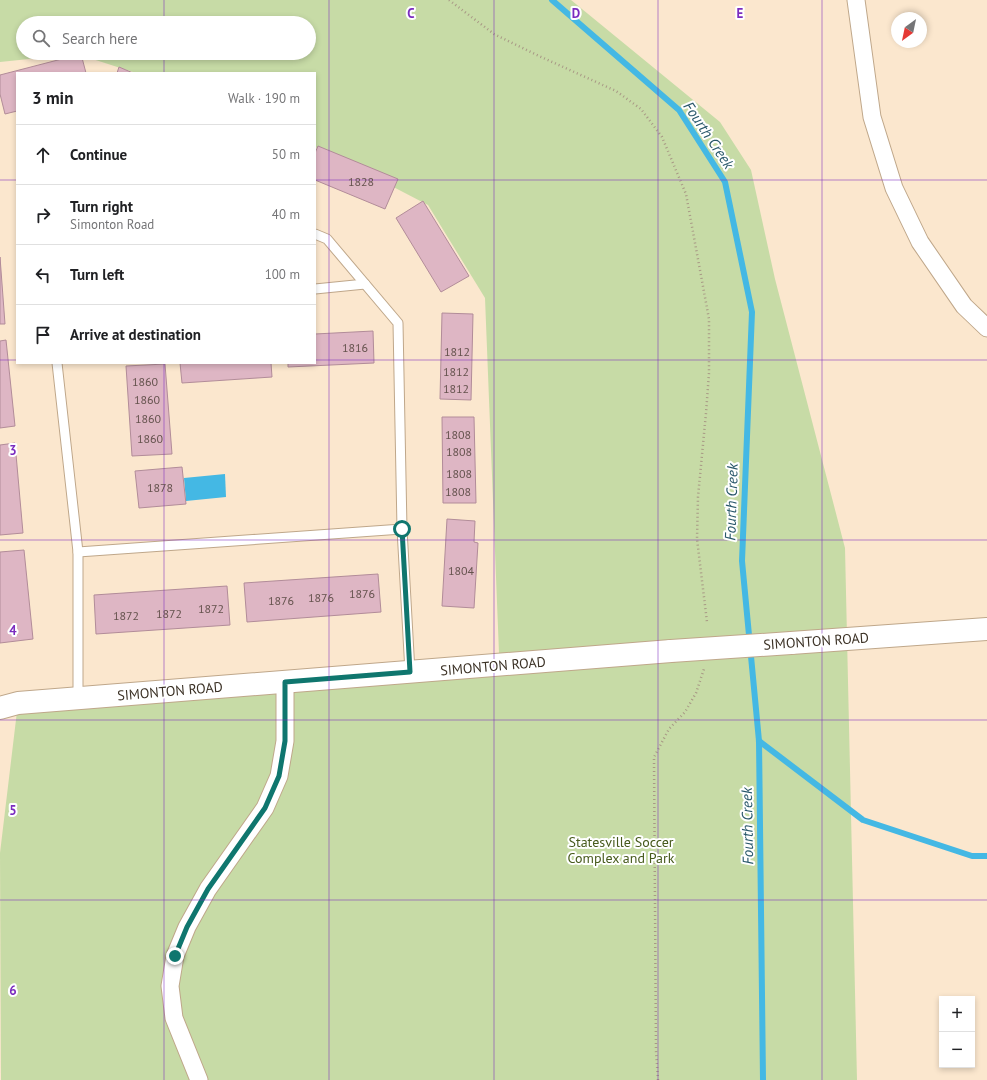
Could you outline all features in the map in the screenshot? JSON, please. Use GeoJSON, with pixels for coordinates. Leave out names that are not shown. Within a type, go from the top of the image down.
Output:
{"type":"FeatureCollection","features":[{"type":"Feature","properties":{"kind":"street"},"geometry":{"type":"LineString","coordinates":[[856,0],[872,117],[894,188],[920,242],[964,306],[987,328]]}},
{"type":"Feature","properties":{"kind":"street","name":"SIMONTON ROAD"},"geometry":{"type":"LineString","coordinates":[[0,708],[18,703],[671,651],[987,629]]}},
{"type":"Feature","properties":{"kind":"street"},"geometry":{"type":"LineString","coordinates":[[199,1080],[174,1018],[170,986],[175,956],[187,927],[208,889],[265,808],[279,776],[285,741],[285,682]]}},
{"type":"Feature","properties":{"kind":"lane"},"geometry":{"type":"LineString","coordinates":[[316,234],[327,239],[398,322],[402,529],[410,672]]}},
{"type":"Feature","properties":{"kind":"lane"},"geometry":{"type":"LineString","coordinates":[[316,289],[365,284]]}},
{"type":"Feature","properties":{"kind":"lane"},"geometry":{"type":"LineString","coordinates":[[57,364],[78,552],[78,699]]}},
{"type":"Feature","properties":{"kind":"lane"},"geometry":{"type":"LineString","coordinates":[[78,552],[402,529]]}},
{"type":"Feature","properties":{"kind":"path"},"geometry":{"type":"LineString","coordinates":[[449,0],[494,34],[616,91],[641,109],[662,136],[686,194],[709,319],[709,373],[698,497],[697,532],[707,622]]}},
{"type":"Feature","properties":{"kind":"path"},"geometry":{"type":"LineString","coordinates":[[658,1080],[656,1043],[654,757],[669,729],[685,712],[696,693],[704,669]]}},
{"type":"Feature","properties":{"kind":"green space","name":"Statesville Soccer Complex and Park"},"geometry":{"type":"Polygon","coordinates":[[[0,0],[571,0],[720,122],[751,170],[775,279],[845,548],[857,1080],[1,1080],[0,853],[18,703],[499,653],[485,298],[428,205],[316,147],[316,72],[133,72],[96,60],[316,60],[316,16],[16,16],[16,60],[19,60],[0,62],[0,0]]]}},
{"type":"Feature","properties":{"kind":"water"},"geometry":{"type":"Polygon","coordinates":[[[225,474],[226,497],[186,501],[184,478],[225,474]]]}},
{"type":"Feature","properties":{"kind":"building"},"geometry":{"type":"Polygon","coordinates":[[[58,60],[83,60],[86,72],[16,72],[16,111],[5,114],[0,94],[0,75],[58,60]]]}},
{"type":"Feature","properties":{"kind":"building"},"geometry":{"type":"Polygon","coordinates":[[[119,67],[131,72],[117,72],[119,67]]]}},
{"type":"Feature","properties":{"kind":"building"},"geometry":{"type":"Polygon","coordinates":[[[318,146],[398,179],[385,209],[316,180],[316,151],[318,146]]]}},
{"type":"Feature","properties":{"kind":"building"},"geometry":{"type":"Polygon","coordinates":[[[423,201],[469,276],[441,292],[396,218],[423,201]]]}},
{"type":"Feature","properties":{"kind":"building"},"geometry":{"type":"Polygon","coordinates":[[[0,257],[5,324],[0,324],[0,257]]]}},
{"type":"Feature","properties":{"kind":"building"},"geometry":{"type":"Polygon","coordinates":[[[442,313],[473,314],[471,400],[440,399],[442,313]]]}},
{"type":"Feature","properties":{"kind":"building"},"geometry":{"type":"Polygon","coordinates":[[[373,331],[374,363],[288,367],[288,364],[316,364],[316,334],[373,331]]]}},
{"type":"Feature","properties":{"kind":"building"},"geometry":{"type":"Polygon","coordinates":[[[6,340],[15,426],[0,428],[0,341],[6,340]]]}},
{"type":"Feature","properties":{"kind":"building"},"geometry":{"type":"Polygon","coordinates":[[[165,364],[172,454],[132,456],[126,366],[165,364]]]}},
{"type":"Feature","properties":{"kind":"building"},"geometry":{"type":"Polygon","coordinates":[[[180,364],[271,364],[272,377],[182,383],[180,364]]]}},
{"type":"Feature","properties":{"kind":"building"},"geometry":{"type":"Polygon","coordinates":[[[442,417],[474,417],[476,503],[443,503],[442,417]]]}},
{"type":"Feature","properties":{"kind":"building"},"geometry":{"type":"Polygon","coordinates":[[[15,443],[23,533],[0,535],[0,445],[15,443]]]}},
{"type":"Feature","properties":{"kind":"building"},"geometry":{"type":"Polygon","coordinates":[[[182,467],[186,504],[139,508],[135,471],[182,467]]]}},
{"type":"Feature","properties":{"kind":"building"},"geometry":{"type":"Polygon","coordinates":[[[447,519],[475,521],[474,542],[478,543],[474,608],[442,606],[447,519]]]}},
{"type":"Feature","properties":{"kind":"building"},"geometry":{"type":"Polygon","coordinates":[[[24,550],[33,639],[0,643],[0,552],[24,550]]]}},
{"type":"Feature","properties":{"kind":"building"},"geometry":{"type":"Polygon","coordinates":[[[378,574],[381,612],[247,622],[244,583],[378,574]]]}},
{"type":"Feature","properties":{"kind":"building"},"geometry":{"type":"Polygon","coordinates":[[[227,586],[230,625],[96,634],[94,595],[227,586]]]}},
{"type":"Feature","properties":{"kind":"waterway","name":"Fourth Creek"},"geometry":{"type":"LineString","coordinates":[[552,0],[679,110],[725,182],[752,312],[742,561],[759,741],[763,1080]]}},
{"type":"Feature","properties":{"kind":"waterway"},"geometry":{"type":"LineString","coordinates":[[759,741],[863,820],[972,856],[987,856]]}},
{"type":"Feature","properties":{"kind":"route"},"geometry":{"type":"LineString","coordinates":[[175,956],[187,927],[208,889],[265,808],[279,776],[285,741],[285,682],[410,672],[402,529]]}}]}
